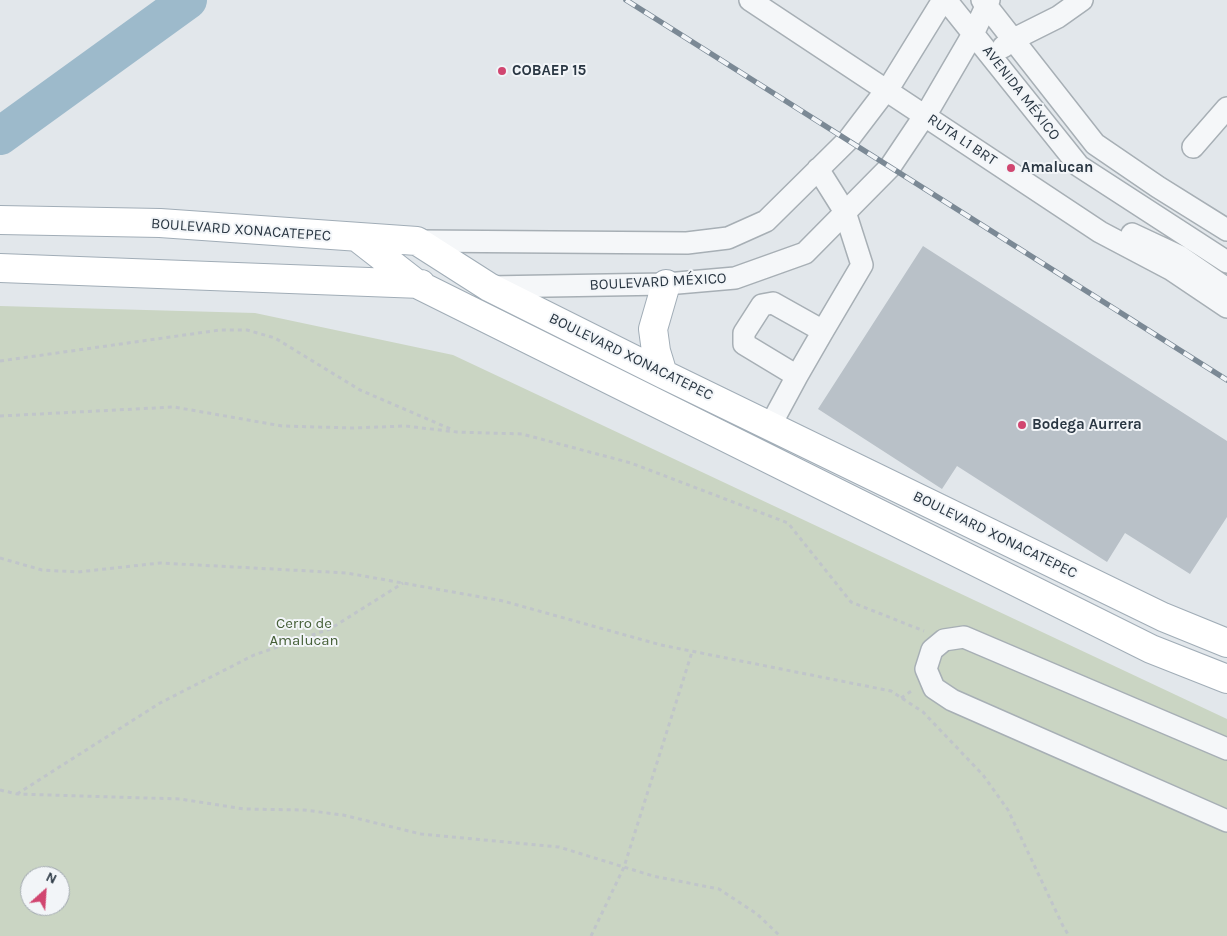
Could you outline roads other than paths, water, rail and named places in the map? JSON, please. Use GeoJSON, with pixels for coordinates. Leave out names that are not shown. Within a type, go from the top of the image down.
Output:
{"type":"FeatureCollection","features":[{"type":"Feature","properties":{"kind":"main road","name":"BOULEVARD XONACATEPEC"},"geometry":{"type":"LineString","coordinates":[[0,220],[160,223],[417,242],[489,287],[663,374],[1163,617],[1227,643]]}},
{"type":"Feature","properties":{"kind":"main road"},"geometry":{"type":"LineString","coordinates":[[358,238],[417,284]]}},
{"type":"Feature","properties":{"kind":"main road","name":"BOULEVARD XONACATEPEC"},"geometry":{"type":"LineString","coordinates":[[0,268],[417,284],[1151,649],[1227,679]]}},
{"type":"Feature","properties":{"kind":"main road","name":"BOULEVARD MÉXICO"},"geometry":{"type":"LineString","coordinates":[[417,284],[489,287]]}},
{"type":"Feature","properties":{"kind":"main road"},"geometry":{"type":"LineString","coordinates":[[663,374],[656,351],[653,329],[666,284]]}},
{"type":"Feature","properties":{"kind":"street","name":"RUTA L1 BRT"},"geometry":{"type":"LineString","coordinates":[[750,0],[845,56],[928,111],[1106,222],[1179,256],[1227,289]]}},
{"type":"Feature","properties":{"kind":"street","name":"RUTA L1 BRT"},"geometry":{"type":"LineString","coordinates":[[772,0],[845,56]]}},
{"type":"Feature","properties":{"kind":"street","name":"AVENIDA MÉXICO"},"geometry":{"type":"LineString","coordinates":[[944,0],[992,56],[1079,166],[1227,262]]}},
{"type":"Feature","properties":{"kind":"street"},"geometry":{"type":"LineString","coordinates":[[417,242],[686,243],[728,238],[766,221],[848,140],[890,86],[944,0]]}},
{"type":"Feature","properties":{"kind":"street"},"geometry":{"type":"LineString","coordinates":[[992,56],[1014,39],[1058,17],[1082,0]]}},
{"type":"Feature","properties":{"kind":"street","name":"AVENIDA MÉXICO"},"geometry":{"type":"LineString","coordinates":[[986,2],[1095,144],[1158,187],[1227,230]]}},
{"type":"Feature","properties":{"kind":"street","name":"BOULEVARD MÉXICO"},"geometry":{"type":"LineString","coordinates":[[489,287],[666,284],[735,278],[805,253],[890,167],[928,111],[973,34],[986,2]]}},
{"type":"Feature","properties":{"kind":"street"},"geometry":{"type":"LineString","coordinates":[[1193,147],[1227,108]]}},
{"type":"Feature","properties":{"kind":"street","name":"RUTA L1 BRT"},"geometry":{"type":"LineString","coordinates":[[928,111],[1100,232],[1172,270],[1227,307]]}},
{"type":"Feature","properties":{"kind":"street"},"geometry":{"type":"LineString","coordinates":[[770,426],[862,265],[845,212],[818,169]]}},
{"type":"Feature","properties":{"kind":"street"},"geometry":{"type":"LineString","coordinates":[[798,376],[744,344],[744,333],[762,305],[773,303],[823,331]]}},
{"type":"Feature","properties":{"kind":"street"},"geometry":{"type":"LineString","coordinates":[[1227,749],[964,637],[944,640],[932,650],[926,669],[934,688],[952,700],[1227,821]]}},
{"type":"Feature","properties":{"kind":"waterway"},"geometry":{"type":"LineString","coordinates":[[0,136],[188,0]]}},
{"type":"Feature","properties":{"kind":"railway"},"geometry":{"type":"LineString","coordinates":[[626,0],[1227,380]]}},
{"type":"Feature","properties":{"kind":"place","name":"COBAEP 15"},"geometry":{"type":"Point","coordinates":[502,71]}},
{"type":"Feature","properties":{"kind":"place","name":"Amalucan"},"geometry":{"type":"Point","coordinates":[1011,168]}},
{"type":"Feature","properties":{"kind":"place","name":"Bodega Aurrera"},"geometry":{"type":"Point","coordinates":[1022,425]}},
{"type":"Feature","properties":{"kind":"park label","name":"Cerro de Amalucan"},"geometry":{"type":"Point","coordinates":[304,632]}}]}
